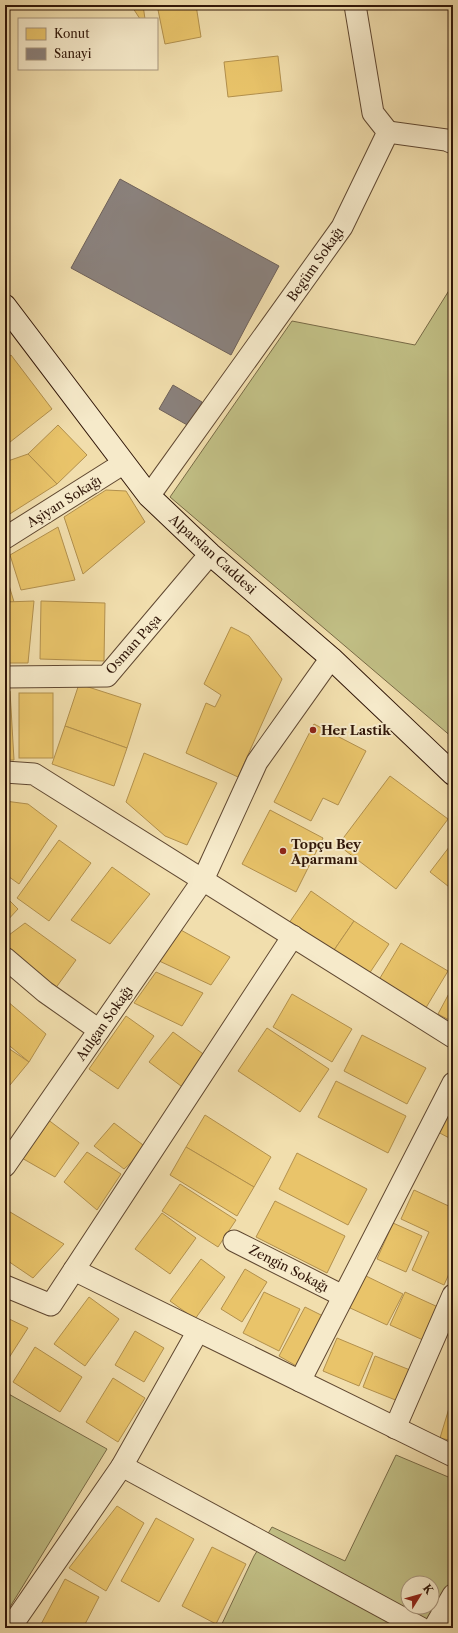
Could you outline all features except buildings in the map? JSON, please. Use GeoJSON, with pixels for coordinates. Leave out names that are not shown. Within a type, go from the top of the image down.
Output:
{"type":"FeatureCollection","features":[{"type":"Feature","properties":{"kind":"street"},"geometry":{"type":"LineString","coordinates":[[355,5],[374,113],[388,132],[446,140],[453,143]]}},
{"type":"Feature","properties":{"kind":"street","name":"Begüm Sokağı"},"geometry":{"type":"LineString","coordinates":[[149,496],[342,227],[388,132]]}},
{"type":"Feature","properties":{"kind":"street","name":"Alparslan Caddesi"},"geometry":{"type":"LineString","coordinates":[[5,306],[149,496],[210,554],[331,658],[453,774]]}},
{"type":"Feature","properties":{"kind":"street","name":"Aşiyan Sokağı"},"geometry":{"type":"LineString","coordinates":[[5,538],[124,463]]}},
{"type":"Feature","properties":{"kind":"street","name":"Osman Paşa"},"geometry":{"type":"LineString","coordinates":[[5,677],[108,676],[210,554]]}},
{"type":"Feature","properties":{"kind":"street","name":"Atılgan Sokağı"},"geometry":{"type":"LineString","coordinates":[[5,1166],[203,880],[257,762],[331,658]]}},
{"type":"Feature","properties":{"kind":"street"},"geometry":{"type":"LineString","coordinates":[[5,772],[34,774],[453,1037]]}},
{"type":"Feature","properties":{"kind":"street"},"geometry":{"type":"LineString","coordinates":[[5,1286],[51,1305],[293,936]]}},
{"type":"Feature","properties":{"kind":"street"},"geometry":{"type":"LineString","coordinates":[[6,961],[45,992],[99,1030]]}},
{"type":"Feature","properties":{"kind":"street"},"geometry":{"type":"LineString","coordinates":[[300,1381],[453,1083]]}},
{"type":"Feature","properties":{"kind":"street","name":"Zengin Sokağı"},"geometry":{"type":"LineString","coordinates":[[234,1241],[343,1296]]}},
{"type":"Feature","properties":{"kind":"street"},"geometry":{"type":"LineString","coordinates":[[74,1270],[453,1456]]}},
{"type":"Feature","properties":{"kind":"street"},"geometry":{"type":"LineString","coordinates":[[395,1428],[453,1295]]}},
{"type":"Feature","properties":{"kind":"street"},"geometry":{"type":"LineString","coordinates":[[10,1628],[122,1466],[198,1331]]}},
{"type":"Feature","properties":{"kind":"street"},"geometry":{"type":"LineString","coordinates":[[122,1466],[421,1628]]}},
{"type":"Feature","properties":{"kind":"street"},"geometry":{"type":"LineString","coordinates":[[434,1628],[453,1595]]}},
{"type":"Feature","properties":{"kind":"shaded area"},"geometry":{"type":"Polygon","coordinates":[[[453,284],[453,738],[170,497],[292,321],[415,345],[453,284]]]}},
{"type":"Feature","properties":{"kind":"shaded area"},"geometry":{"type":"Polygon","coordinates":[[[5,1392],[107,1449],[5,1615],[5,1392]]]}},
{"type":"Feature","properties":{"kind":"shaded area"},"geometry":{"type":"Polygon","coordinates":[[[396,1455],[453,1479],[453,1628],[220,1628],[254,1556],[272,1527],[345,1561],[396,1455]]]}},
{"type":"Feature","properties":{"kind":"place","name":"Her Lastik"},"geometry":{"type":"Point","coordinates":[313,730]}},
{"type":"Feature","properties":{"kind":"place","name":"Topçu Bey Aparmanı"},"geometry":{"type":"Point","coordinates":[283,851]}}]}
